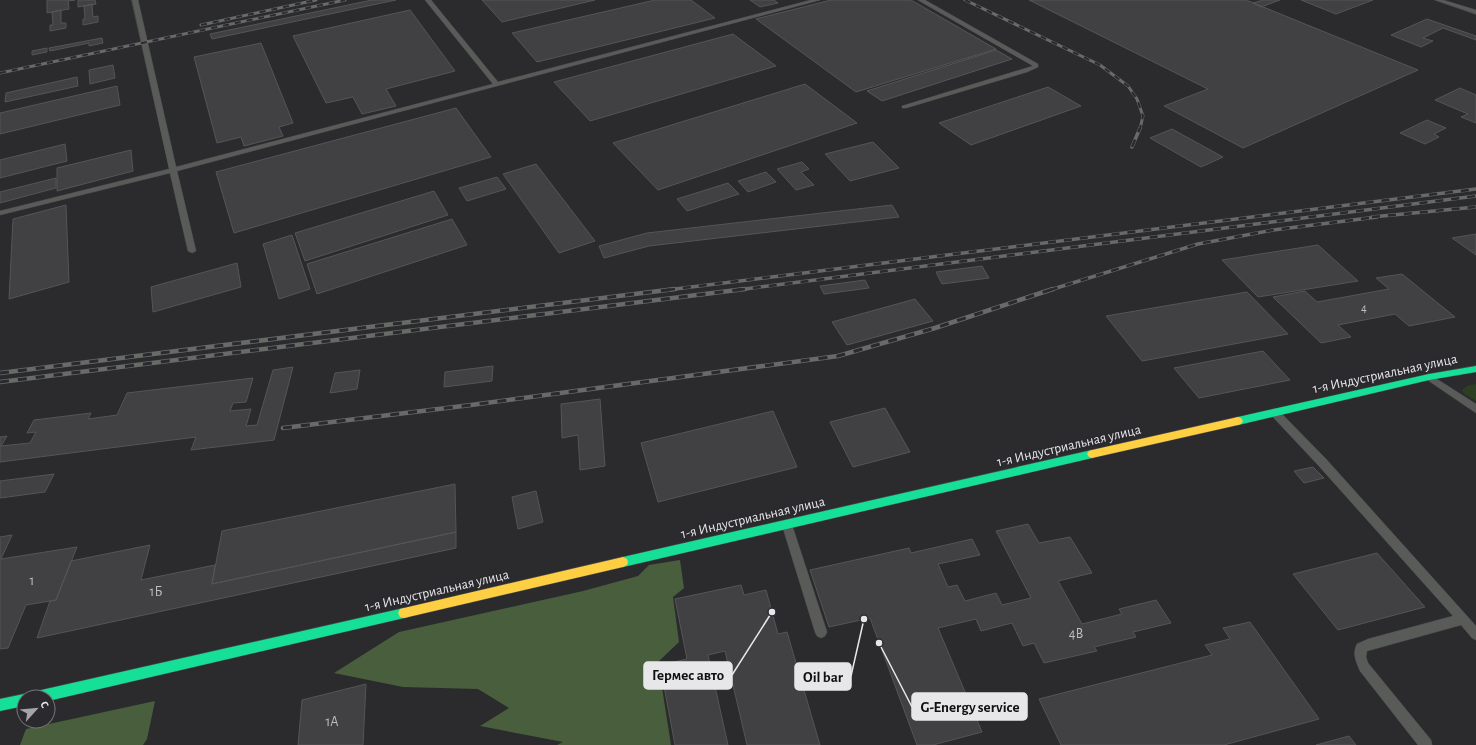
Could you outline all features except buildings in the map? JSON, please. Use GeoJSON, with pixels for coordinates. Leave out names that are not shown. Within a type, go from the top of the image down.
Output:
{"type":"FeatureCollection","features":[{"type":"Feature","properties":{"kind":"main road","name":"1-я Индустриальная улица"},"geometry":{"type":"LineString","coordinates":[[56,693],[1429,377],[1476,369]]}},
{"type":"Feature","properties":{"kind":"main road"},"geometry":{"type":"LineString","coordinates":[[0,705],[16,702]]}},
{"type":"Feature","properties":{"kind":"lane"},"geometry":{"type":"LineString","coordinates":[[135,0],[192,251]]}},
{"type":"Feature","properties":{"kind":"lane"},"geometry":{"type":"LineString","coordinates":[[428,0],[497,84]]}},
{"type":"Feature","properties":{"kind":"lane"},"geometry":{"type":"LineString","coordinates":[[0,213],[173,170],[817,0]]}},
{"type":"Feature","properties":{"kind":"lane"},"geometry":{"type":"LineString","coordinates":[[904,107],[1025,71],[1035,67],[1036,65],[921,0]]}},
{"type":"Feature","properties":{"kind":"lane"},"geometry":{"type":"LineString","coordinates":[[1438,0],[1476,12]]}},
{"type":"Feature","properties":{"kind":"lane"},"geometry":{"type":"LineString","coordinates":[[1429,377],[1476,409]]}},
{"type":"Feature","properties":{"kind":"lane"},"geometry":{"type":"LineString","coordinates":[[1275,413],[1322,462],[1476,634]]}},
{"type":"Feature","properties":{"kind":"lane"},"geometry":{"type":"LineString","coordinates":[[787,525],[821,632]]}},
{"type":"Feature","properties":{"kind":"lane"},"geometry":{"type":"LineString","coordinates":[[1426,745],[1364,667],[1360,658],[1361,648],[1463,619]]}},
{"type":"Feature","properties":{"kind":"green space"},"geometry":{"type":"Polygon","coordinates":[[[1476,384],[1476,401],[1464,394],[1462,390],[1467,386],[1476,384]]]}},
{"type":"Feature","properties":{"kind":"green space"},"geometry":{"type":"Polygon","coordinates":[[[680,560],[684,588],[673,597],[679,642],[658,662],[671,745],[557,745],[563,742],[480,726],[509,708],[478,689],[403,687],[334,673],[399,632],[583,591],[638,576],[649,565],[680,560]]]}},
{"type":"Feature","properties":{"kind":"green space"},"geometry":{"type":"Polygon","coordinates":[[[155,701],[147,739],[143,745],[20,745],[26,729],[56,729],[56,722],[155,701]]]}},
{"type":"Feature","properties":{"kind":"railway"},"geometry":{"type":"LineString","coordinates":[[201,25],[316,0]]}},
{"type":"Feature","properties":{"kind":"railway"},"geometry":{"type":"LineString","coordinates":[[0,73],[345,0]]}},
{"type":"Feature","properties":{"kind":"railway"},"geometry":{"type":"LineString","coordinates":[[965,0],[1100,65],[1128,86],[1137,99],[1143,116],[1140,129]]}},
{"type":"Feature","properties":{"kind":"railway"},"geometry":{"type":"LineString","coordinates":[[1132,147],[1140,128]]}},
{"type":"Feature","properties":{"kind":"railway"},"geometry":{"type":"LineString","coordinates":[[667,290],[1476,189]]}},
{"type":"Feature","properties":{"kind":"railway"},"geometry":{"type":"LineString","coordinates":[[738,290],[1476,196]]}},
{"type":"Feature","properties":{"kind":"railway"},"geometry":{"type":"LineString","coordinates":[[1372,217],[1476,207]]}},
{"type":"Feature","properties":{"kind":"railway"},"geometry":{"type":"LineString","coordinates":[[1050,290],[1198,244],[1273,230],[1377,217]]}},
{"type":"Feature","properties":{"kind":"railway"},"geometry":{"type":"LineString","coordinates":[[0,373],[675,289]]}},
{"type":"Feature","properties":{"kind":"railway"},"geometry":{"type":"LineString","coordinates":[[738,290],[745,289]]}},
{"type":"Feature","properties":{"kind":"railway"},"geometry":{"type":"LineString","coordinates":[[283,428],[471,405],[838,356],[935,328],[1053,289]]}},
{"type":"Feature","properties":{"kind":"railway"},"geometry":{"type":"LineString","coordinates":[[0,382],[738,290]]}},
{"type":"Feature","properties":{"kind":"traffic: fast"},"geometry":{"type":"LineString","coordinates":[[1238,421],[1429,377],[1476,369]]}},
{"type":"Feature","properties":{"kind":"traffic: fast"},"geometry":{"type":"LineString","coordinates":[[623,562],[1092,454]]}},
{"type":"Feature","properties":{"kind":"traffic: fast"},"geometry":{"type":"LineString","coordinates":[[56,693],[404,613]]}},
{"type":"Feature","properties":{"kind":"traffic: fast"},"geometry":{"type":"LineString","coordinates":[[0,705],[16,702]]}},
{"type":"Feature","properties":{"kind":"traffic: slow"},"geometry":{"type":"LineString","coordinates":[[1092,454],[1238,421]]}},
{"type":"Feature","properties":{"kind":"traffic: slow"},"geometry":{"type":"LineString","coordinates":[[404,613],[623,562]]}},
{"type":"Feature","properties":{"kind":"place","name":"Гермес авто"},"geometry":{"type":"Point","coordinates":[772,612]}},
{"type":"Feature","properties":{"kind":"place","name":"Oil bar"},"geometry":{"type":"Point","coordinates":[864,619]}},
{"type":"Feature","properties":{"kind":"place","name":"G-Energy service"},"geometry":{"type":"Point","coordinates":[879,643]}}]}
